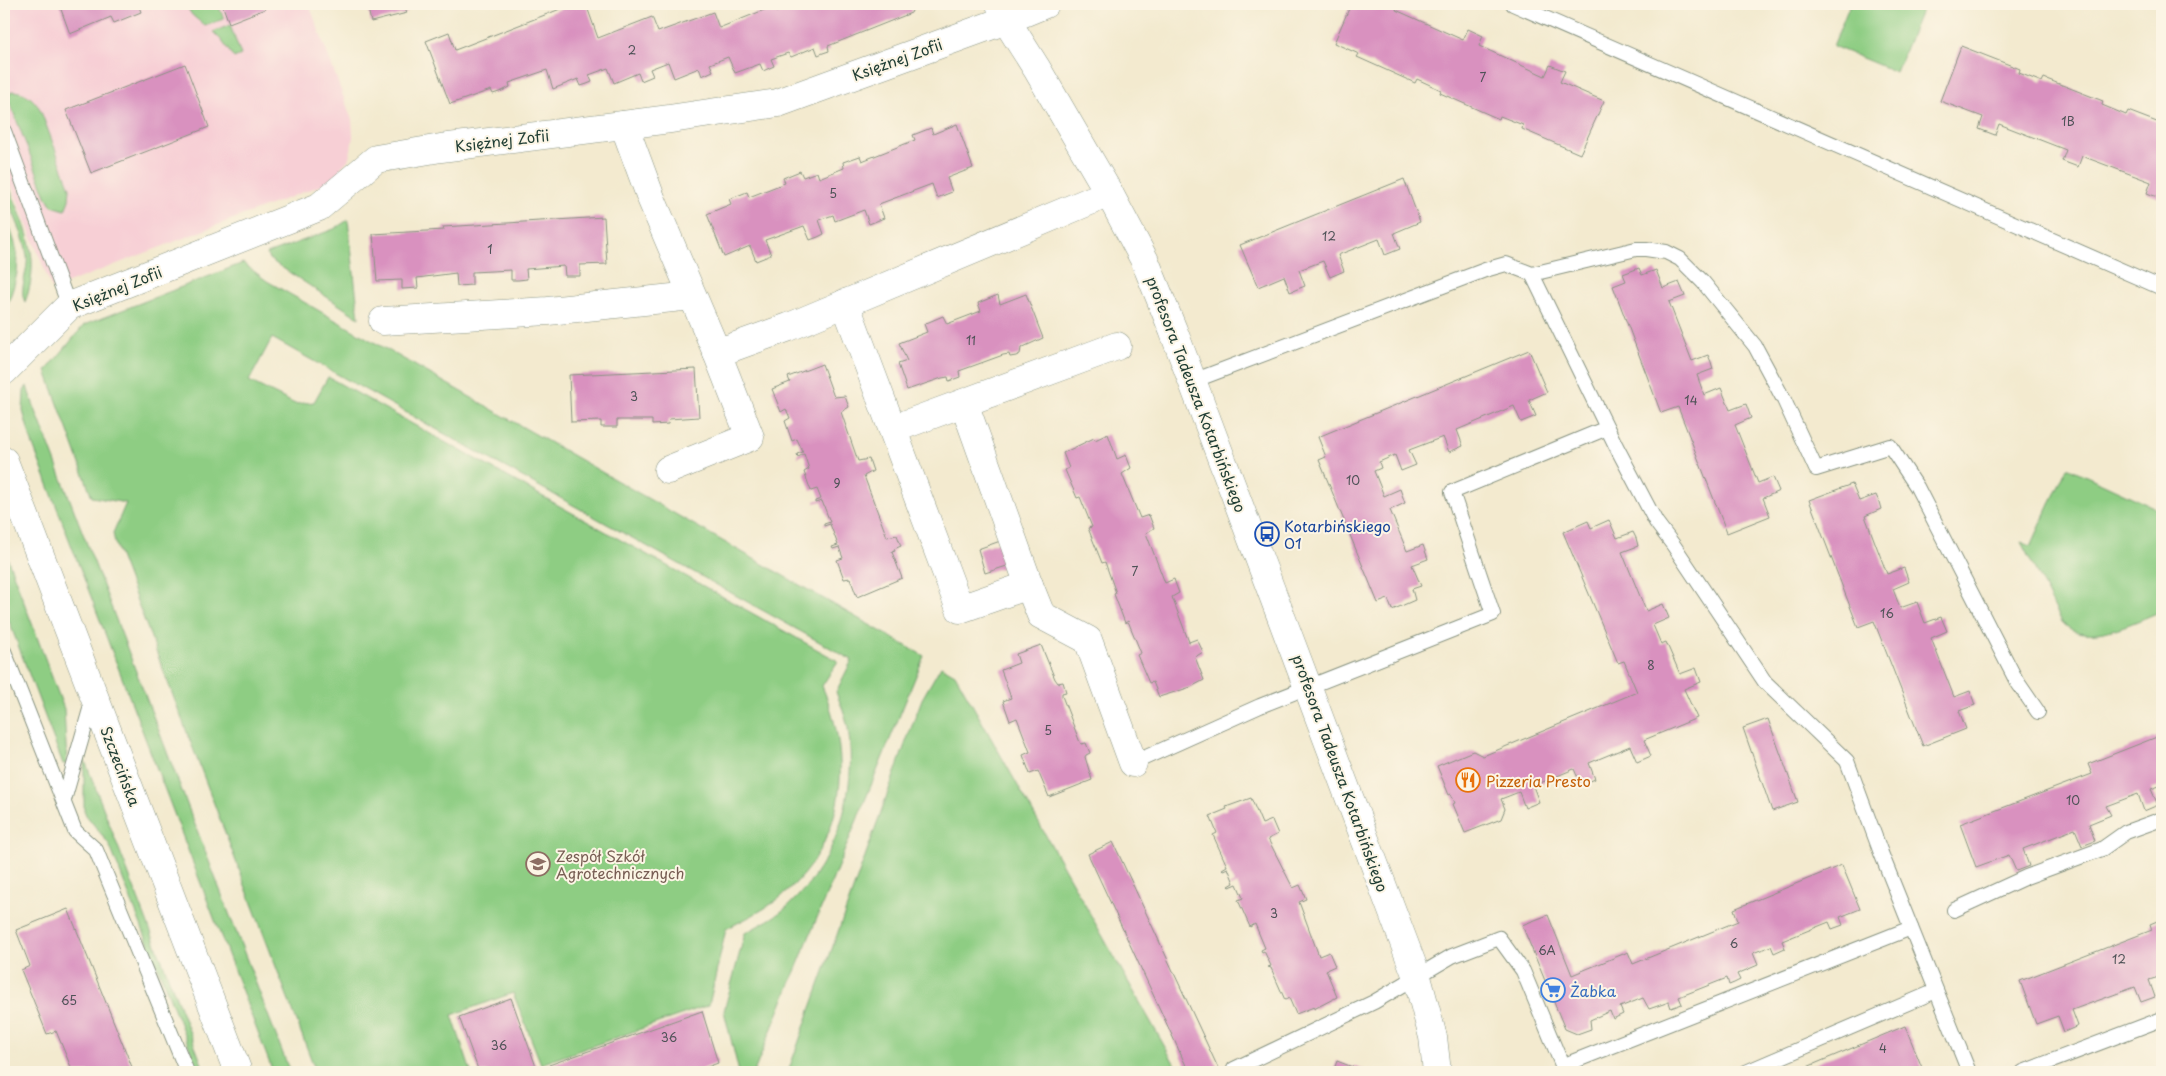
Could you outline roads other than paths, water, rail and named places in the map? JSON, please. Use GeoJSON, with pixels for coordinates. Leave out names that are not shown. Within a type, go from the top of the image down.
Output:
{"type":"FeatureCollection","features":[{"type":"Feature","properties":{"kind":"street","name":"Księżnej Zofii"},"geometry":{"type":"LineString","coordinates":[[4,371],[69,306],[319,207],[376,159],[441,148],[778,103],[1003,12],[1046,4]]}},
{"type":"Feature","properties":{"kind":"street","name":"profesora Tadeusza Kotarbińskiego"},"geometry":{"type":"LineString","coordinates":[[1003,12],[1109,193],[1145,261],[1194,381],[1417,978],[1434,1037],[1437,1072]]}},
{"type":"Feature","properties":{"kind":"street"},"geometry":{"type":"LineString","coordinates":[[624,125],[651,198],[717,353],[750,437],[668,470]]}},
{"type":"Feature","properties":{"kind":"street"},"geometry":{"type":"LineString","coordinates":[[717,353],[789,327],[1109,193]]}},
{"type":"Feature","properties":{"kind":"street"},"geometry":{"type":"LineString","coordinates":[[383,321],[548,311],[692,296]]}},
{"type":"Feature","properties":{"kind":"street"},"geometry":{"type":"LineString","coordinates":[[845,303],[960,609],[1029,584]]}},
{"type":"Feature","properties":{"kind":"street"},"geometry":{"type":"LineString","coordinates":[[893,429],[1117,346]]}},
{"type":"Feature","properties":{"kind":"street"},"geometry":{"type":"LineString","coordinates":[[964,403],[1041,615],[1088,640],[1133,763]]}},
{"type":"Feature","properties":{"kind":"street","name":"Szczecińska"},"geometry":{"type":"LineString","coordinates":[[4,460],[238,1072]]}},
{"type":"Feature","properties":{"kind":"lane"},"geometry":{"type":"LineString","coordinates":[[1512,4],[2162,288]]}},
{"type":"Feature","properties":{"kind":"lane"},"geometry":{"type":"LineString","coordinates":[[4,131],[69,306]]}},
{"type":"Feature","properties":{"kind":"lane"},"geometry":{"type":"LineString","coordinates":[[1194,381],[1485,270],[1506,264],[1532,274],[1636,249],[1657,249],[1680,259],[1703,282],[1756,346],[1816,469],[1890,446],[1917,487],[2016,680],[2038,712]]}},
{"type":"Feature","properties":{"kind":"lane"},"geometry":{"type":"LineString","coordinates":[[1532,274],[1607,428],[1656,522],[1765,682],[1847,761],[1969,1072]]}},
{"type":"Feature","properties":{"kind":"lane"},"geometry":{"type":"LineString","coordinates":[[1133,763],[1260,706],[1493,614],[1452,492],[1607,428]]}},
{"type":"Feature","properties":{"kind":"lane"},"geometry":{"type":"LineString","coordinates":[[4,651],[75,831],[96,850],[187,1072]]}},
{"type":"Feature","properties":{"kind":"lane"},"geometry":{"type":"LineString","coordinates":[[64,800],[94,696]]}},
{"type":"Feature","properties":{"kind":"lane"},"geometry":{"type":"LineString","coordinates":[[1954,910],[2026,877],[2102,849],[2126,832],[2162,819]]}},
{"type":"Feature","properties":{"kind":"lane"},"geometry":{"type":"LineString","coordinates":[[1234,1069],[1374,1002],[1452,956],[1499,938],[1523,971],[1563,1069],[1911,928]]}},
{"type":"Feature","properties":{"kind":"lane"},"geometry":{"type":"LineString","coordinates":[[1746,1072],[1936,991]]}},
{"type":"Feature","properties":{"kind":"lane"},"geometry":{"type":"LineString","coordinates":[[2023,1072],[2162,1019]]}},
{"type":"Feature","properties":{"kind":"place","name":"Kotarbińskiego 01"},"geometry":{"type":"Point","coordinates":[1267,534]}},
{"type":"Feature","properties":{"kind":"place","name":"Pizzeria Presto"},"geometry":{"type":"Point","coordinates":[1468,780]}},
{"type":"Feature","properties":{"kind":"place","name":"Zespół Szkół Agrotechnicznych"},"geometry":{"type":"Point","coordinates":[538,864]}},
{"type":"Feature","properties":{"kind":"place","name":"Żabka"},"geometry":{"type":"Point","coordinates":[1553,990]}}]}
